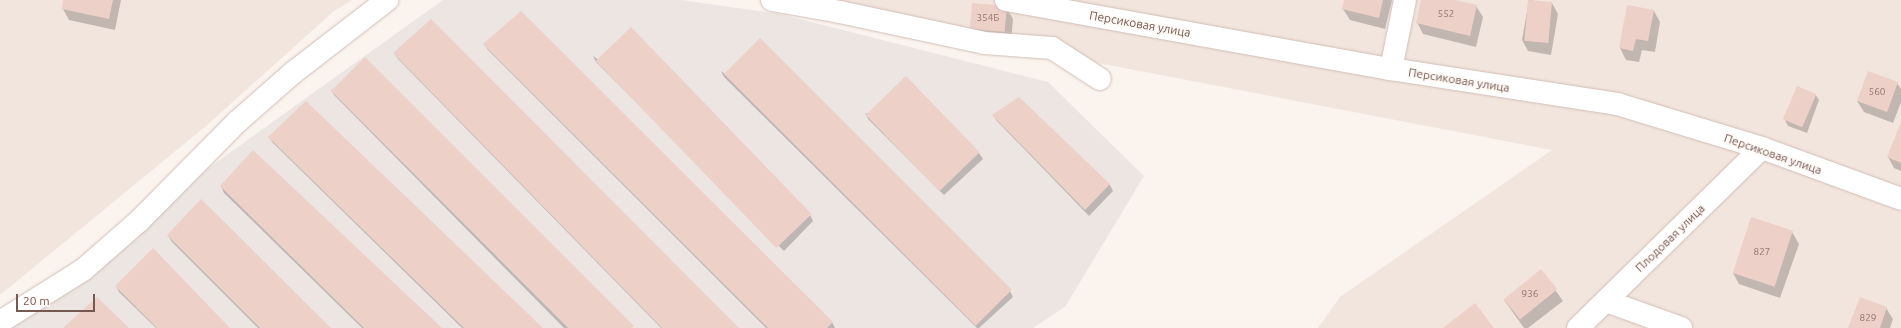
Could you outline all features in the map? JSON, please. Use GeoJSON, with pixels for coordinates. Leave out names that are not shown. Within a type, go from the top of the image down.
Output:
{"type":"FeatureCollection","features":[{"type":"Feature","properties":{"kind":"street"},"geometry":{"type":"LineString","coordinates":[[0,322],[84,270],[139,221],[237,122],[294,72],[387,0]]}},
{"type":"Feature","properties":{"kind":"street"},"geometry":{"type":"LineString","coordinates":[[772,0],[840,12],[984,43],[1052,48],[1100,79]]}},
{"type":"Feature","properties":{"kind":"street","name":"Персиковая улица"},"geometry":{"type":"LineString","coordinates":[[1006,0],[1391,69],[1617,104],[1762,148],[1901,199]]}},
{"type":"Feature","properties":{"kind":"street"},"geometry":{"type":"LineString","coordinates":[[1391,69],[1405,0]]}},
{"type":"Feature","properties":{"kind":"street","name":"Плодовая улица"},"geometry":{"type":"LineString","coordinates":[[1578,328],[1762,148]]}},
{"type":"Feature","properties":{"kind":"street"},"geometry":{"type":"LineString","coordinates":[[1606,301],[1681,328]]}},
{"type":"Feature","properties":{"kind":"shaded area"},"geometry":{"type":"Polygon","coordinates":[[[0,0],[352,0],[334,11],[206,126],[0,295],[0,0]]]}},
{"type":"Feature","properties":{"kind":"shaded area"},"geometry":{"type":"Polygon","coordinates":[[[443,0],[681,0],[780,14],[1048,82],[1144,176],[1065,307],[1033,328],[0,328],[214,164],[443,0]]]}},
{"type":"Feature","properties":{"kind":"shaded area"},"geometry":{"type":"Polygon","coordinates":[[[769,0],[1901,0],[1901,328],[1318,328],[1340,297],[1552,150],[769,0]]]}},
{"type":"Feature","properties":{"kind":"building"},"geometry":{"type":"Polygon","coordinates":[[[63,0],[113,0],[109,19],[62,9],[63,0]]]}},
{"type":"Feature","properties":{"kind":"building"},"geometry":{"type":"Polygon","coordinates":[[[1344,0],[1383,0],[1379,18],[1342,9],[1344,0]]]}},
{"type":"Feature","properties":{"kind":"building"},"geometry":{"type":"Polygon","coordinates":[[[1421,0],[1455,0],[1477,5],[1470,36],[1416,23],[1421,0]]]}},
{"type":"Feature","properties":{"kind":"building"},"geometry":{"type":"Polygon","coordinates":[[[1528,0],[1552,2],[1548,43],[1524,41],[1528,0]]]}},
{"type":"Feature","properties":{"kind":"building"},"geometry":{"type":"Polygon","coordinates":[[[972,3],[1007,6],[1005,32],[970,29],[972,3]]]}},
{"type":"Feature","properties":{"kind":"building"},"geometry":{"type":"Polygon","coordinates":[[[1627,5],[1654,10],[1648,41],[1636,39],[1633,51],[1619,48],[1627,5]]]}},
{"type":"Feature","properties":{"kind":"building"},"geometry":{"type":"Polygon","coordinates":[[[521,11],[833,322],[827,328],[768,328],[483,44],[521,11]]]}},
{"type":"Feature","properties":{"kind":"building"},"geometry":{"type":"Polygon","coordinates":[[[431,19],[739,328],[662,328],[393,53],[431,19]]]}},
{"type":"Feature","properties":{"kind":"building"},"geometry":{"type":"Polygon","coordinates":[[[631,27],[812,214],[776,248],[596,61],[631,27]]]}},
{"type":"Feature","properties":{"kind":"building"},"geometry":{"type":"Polygon","coordinates":[[[760,38],[1012,290],[976,326],[724,74],[760,38]]]}},
{"type":"Feature","properties":{"kind":"building"},"geometry":{"type":"Polygon","coordinates":[[[365,57],[634,326],[631,328],[568,328],[331,91],[365,57]]]}},
{"type":"Feature","properties":{"kind":"building"},"geometry":{"type":"Polygon","coordinates":[[[1868,71],[1898,82],[1887,112],[1857,101],[1868,71]]]}},
{"type":"Feature","properties":{"kind":"building"},"geometry":{"type":"Polygon","coordinates":[[[906,76],[980,152],[939,191],[866,115],[906,76]]]}},
{"type":"Feature","properties":{"kind":"building"},"geometry":{"type":"Polygon","coordinates":[[[1797,86],[1816,94],[1802,127],[1783,119],[1797,86]]]}},
{"type":"Feature","properties":{"kind":"building"},"geometry":{"type":"Polygon","coordinates":[[[1019,97],[1110,184],[1085,210],[992,115],[1019,97]]]}},
{"type":"Feature","properties":{"kind":"building"},"geometry":{"type":"Polygon","coordinates":[[[306,101],[543,328],[464,328],[268,137],[306,101]]]}},
{"type":"Feature","properties":{"kind":"building"},"geometry":{"type":"Polygon","coordinates":[[[1901,122],[1901,163],[1887,157],[1901,122]]]}},
{"type":"Feature","properties":{"kind":"building"},"geometry":{"type":"Polygon","coordinates":[[[253,150],[442,328],[364,328],[220,186],[253,150]]]}},
{"type":"Feature","properties":{"kind":"building"},"geometry":{"type":"Polygon","coordinates":[[[201,199],[331,328],[260,328],[167,235],[201,199]]]}},
{"type":"Feature","properties":{"kind":"building"},"geometry":{"type":"Polygon","coordinates":[[[1751,217],[1793,231],[1775,287],[1733,273],[1751,217]]]}},
{"type":"Feature","properties":{"kind":"building"},"geometry":{"type":"Polygon","coordinates":[[[153,248],[230,328],[157,328],[115,286],[153,248]]]}},
{"type":"Feature","properties":{"kind":"building"},"geometry":{"type":"Polygon","coordinates":[[[1541,269],[1557,289],[1520,319],[1504,299],[1541,269]]]}},
{"type":"Feature","properties":{"kind":"building"},"geometry":{"type":"Polygon","coordinates":[[[97,297],[129,328],[63,328],[97,297]]]}},
{"type":"Feature","properties":{"kind":"building"},"geometry":{"type":"Polygon","coordinates":[[[1860,297],[1887,307],[1880,328],[1848,328],[1860,297]]]}},
{"type":"Feature","properties":{"kind":"building"},"geometry":{"type":"Polygon","coordinates":[[[1475,303],[1494,328],[1443,328],[1475,303]]]}}]}
